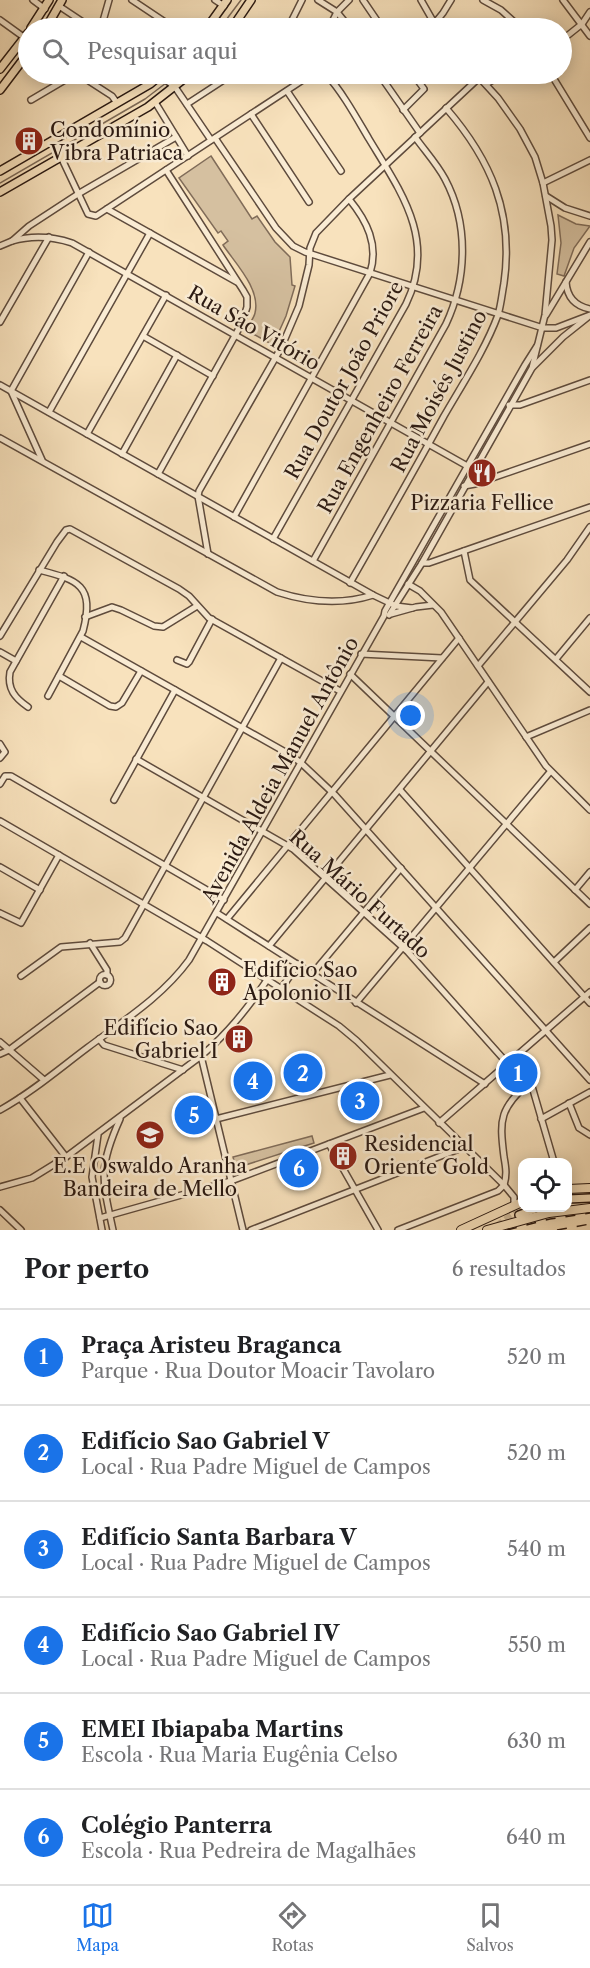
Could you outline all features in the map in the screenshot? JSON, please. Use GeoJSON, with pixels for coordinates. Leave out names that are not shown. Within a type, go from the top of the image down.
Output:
{"type":"FeatureCollection","features":[{"type":"Feature","properties":{"kind":"highway"},"geometry":{"type":"LineString","coordinates":[[572,1190],[590,1188]]}},
{"type":"Feature","properties":{"kind":"highway"},"geometry":{"type":"LineString","coordinates":[[461,1230],[516,1211],[518,1208]]}},
{"type":"Feature","properties":{"kind":"highway"},"geometry":{"type":"LineString","coordinates":[[488,1230],[549,1213],[590,1208]]}},
{"type":"Feature","properties":{"kind":"main road"},"geometry":{"type":"LineString","coordinates":[[39,18],[49,0]]}},
{"type":"Feature","properties":{"kind":"main road"},"geometry":{"type":"LineString","coordinates":[[239,18],[251,0]]}},
{"type":"Feature","properties":{"kind":"main road"},"geometry":{"type":"LineString","coordinates":[[52,18],[60,3]]}},
{"type":"Feature","properties":{"kind":"main road"},"geometry":{"type":"LineString","coordinates":[[214,18],[225,3]]}},
{"type":"Feature","properties":{"kind":"main road"},"geometry":{"type":"LineString","coordinates":[[0,69],[18,46]]}},
{"type":"Feature","properties":{"kind":"main road"},"geometry":{"type":"LineString","coordinates":[[0,90],[18,66]]}},
{"type":"Feature","properties":{"kind":"main road"},"geometry":{"type":"LineString","coordinates":[[0,171],[150,84]]}},
{"type":"Feature","properties":{"kind":"main road"},"geometry":{"type":"LineString","coordinates":[[0,192],[155,102],[173,85]]}},
{"type":"Feature","properties":{"kind":"main road"},"geometry":{"type":"LineString","coordinates":[[572,1201],[590,1199]]}},
{"type":"Feature","properties":{"kind":"street"},"geometry":{"type":"LineString","coordinates":[[33,0],[45,9]]}},
{"type":"Feature","properties":{"kind":"street"},"geometry":{"type":"LineString","coordinates":[[104,18],[109,0]]}},
{"type":"Feature","properties":{"kind":"street"},"geometry":{"type":"LineString","coordinates":[[132,0],[159,18]]}},
{"type":"Feature","properties":{"kind":"street"},"geometry":{"type":"LineString","coordinates":[[215,0],[225,3]]}},
{"type":"Feature","properties":{"kind":"street"},"geometry":{"type":"LineString","coordinates":[[293,18],[302,0]]}},
{"type":"Feature","properties":{"kind":"street"},"geometry":{"type":"LineString","coordinates":[[318,0],[338,12],[342,18]]}},
{"type":"Feature","properties":{"kind":"street"},"geometry":{"type":"LineString","coordinates":[[335,18],[349,0]]}},
{"type":"Feature","properties":{"kind":"street"},"geometry":{"type":"LineString","coordinates":[[363,0],[375,18]]}},
{"type":"Feature","properties":{"kind":"street"},"geometry":{"type":"LineString","coordinates":[[421,0],[431,18]]}},
{"type":"Feature","properties":{"kind":"street"},"geometry":{"type":"LineString","coordinates":[[440,18],[451,0]]}},
{"type":"Feature","properties":{"kind":"street"},"geometry":{"type":"LineString","coordinates":[[483,0],[510,18]]}},
{"type":"Feature","properties":{"kind":"street"},"geometry":{"type":"LineString","coordinates":[[563,0],[590,36]]}},
{"type":"Feature","properties":{"kind":"street"},"geometry":{"type":"LineString","coordinates":[[60,3],[79,18]]}},
{"type":"Feature","properties":{"kind":"street"},"geometry":{"type":"LineString","coordinates":[[572,32],[582,24],[590,12]]}},
{"type":"Feature","properties":{"kind":"street"},"geometry":{"type":"LineString","coordinates":[[0,20],[18,30]]}},
{"type":"Feature","properties":{"kind":"street"},"geometry":{"type":"LineString","coordinates":[[31,100],[59,84]]}},
{"type":"Feature","properties":{"kind":"street"},"geometry":{"type":"LineString","coordinates":[[93,84],[112,96],[117,103]]}},
{"type":"Feature","properties":{"kind":"street"},"geometry":{"type":"LineString","coordinates":[[187,104],[218,84]]}},
{"type":"Feature","properties":{"kind":"street"},"geometry":{"type":"LineString","coordinates":[[60,157],[90,216],[96,216],[297,84]]}},
{"type":"Feature","properties":{"kind":"street","name":"Rua Doutor João Priore"},"geometry":{"type":"LineString","coordinates":[[273,539],[406,304],[414,286],[419,255],[415,226],[402,194],[332,84]]}},
{"type":"Feature","properties":{"kind":"street"},"geometry":{"type":"LineString","coordinates":[[386,84],[420,133]]}},
{"type":"Feature","properties":{"kind":"street"},"geometry":{"type":"LineString","coordinates":[[403,110],[424,89],[420,84]]}},
{"type":"Feature","properties":{"kind":"street"},"geometry":{"type":"LineString","coordinates":[[207,554],[198,496],[203,483],[276,358],[299,306],[309,254],[316,233],[469,84]]}},
{"type":"Feature","properties":{"kind":"street"},"geometry":{"type":"LineString","coordinates":[[486,84],[520,129],[535,158],[546,196],[552,249],[549,287],[543,328],[532,368]]}},
{"type":"Feature","properties":{"kind":"street"},"geometry":{"type":"LineString","coordinates":[[557,84],[590,138]]}},
{"type":"Feature","properties":{"kind":"street"},"geometry":{"type":"LineString","coordinates":[[173,85],[276,228],[293,246],[309,254],[543,328],[556,328],[590,315]]}},
{"type":"Feature","properties":{"kind":"street"},"geometry":{"type":"LineString","coordinates":[[287,91],[340,171]]}},
{"type":"Feature","properties":{"kind":"street"},"geometry":{"type":"LineString","coordinates":[[155,102],[188,156]]}},
{"type":"Feature","properties":{"kind":"street","name":"Rua Moisés Justino"},"geometry":{"type":"LineString","coordinates":[[350,582],[486,342],[498,313],[507,251],[500,202],[481,154],[446,108]]}},
{"type":"Feature","properties":{"kind":"street"},"geometry":{"type":"LineString","coordinates":[[251,114],[309,202]]}},
{"type":"Feature","properties":{"kind":"street"},"geometry":{"type":"LineString","coordinates":[[12,241],[28,226],[78,194],[176,137]]}},
{"type":"Feature","properties":{"kind":"street","name":"Rua Engenheiro Ferreira"},"geometry":{"type":"LineString","coordinates":[[313,561],[446,324],[457,300],[462,266],[461,223],[445,178],[415,137]]}},
{"type":"Feature","properties":{"kind":"street"},"geometry":{"type":"LineString","coordinates":[[543,183],[590,160]]}},
{"type":"Feature","properties":{"kind":"street"},"geometry":{"type":"LineString","coordinates":[[158,474],[236,335],[247,307],[247,297],[166,170]]}},
{"type":"Feature","properties":{"kind":"street"},"geometry":{"type":"LineString","coordinates":[[546,196],[578,214],[590,216]]}},
{"type":"Feature","properties":{"kind":"street"},"geometry":{"type":"LineString","coordinates":[[234,517],[370,273],[373,261],[372,237],[363,218],[349,199]]}},
{"type":"Feature","properties":{"kind":"street"},"geometry":{"type":"LineString","coordinates":[[549,216],[554,209],[562,206]]}},
{"type":"Feature","properties":{"kind":"street"},"geometry":{"type":"LineString","coordinates":[[106,209],[238,282]]}},
{"type":"Feature","properties":{"kind":"street"},"geometry":{"type":"LineString","coordinates":[[49,412],[150,233]]}},
{"type":"Feature","properties":{"kind":"street"},"geometry":{"type":"LineString","coordinates":[[0,246],[28,237],[49,237],[0,322]]}},
{"type":"Feature","properties":{"kind":"street","name":"Rua São Vitório"},"geometry":{"type":"LineString","coordinates":[[49,237],[72,243],[89,252],[471,468]]}},
{"type":"Feature","properties":{"kind":"street"},"geometry":{"type":"LineString","coordinates":[[545,315],[590,242]]}},
{"type":"Feature","properties":{"kind":"street"},"geometry":{"type":"LineString","coordinates":[[11,391],[89,252]]}},
{"type":"Feature","properties":{"kind":"street"},"geometry":{"type":"LineString","coordinates":[[566,280],[568,295],[575,303],[590,309]]}},
{"type":"Feature","properties":{"kind":"street"},"geometry":{"type":"LineString","coordinates":[[549,287],[553,293],[560,293]]}},
{"type":"Feature","properties":{"kind":"street"},"geometry":{"type":"LineString","coordinates":[[87,434],[166,295]]}},
{"type":"Feature","properties":{"kind":"street"},"geometry":{"type":"LineString","coordinates":[[471,468],[532,368],[563,337],[590,315]]}},
{"type":"Feature","properties":{"kind":"street"},"geometry":{"type":"LineString","coordinates":[[143,336],[213,376]]}},
{"type":"Feature","properties":{"kind":"street"},"geometry":{"type":"LineString","coordinates":[[471,468],[504,403],[537,346]]}},
{"type":"Feature","properties":{"kind":"street"},"geometry":{"type":"LineString","coordinates":[[122,454],[177,355]]}},
{"type":"Feature","properties":{"kind":"street"},"geometry":{"type":"LineString","coordinates":[[504,403],[510,406],[520,405],[590,380]]}},
{"type":"Feature","properties":{"kind":"street"},"geometry":{"type":"LineString","coordinates":[[0,384],[373,595],[396,606],[414,608]]}},
{"type":"Feature","properties":{"kind":"street"},"geometry":{"type":"LineString","coordinates":[[11,391],[43,461]]}},
{"type":"Feature","properties":{"kind":"street"},"geometry":{"type":"LineString","coordinates":[[0,438],[207,554],[289,596],[314,601],[336,601],[354,600],[373,595]]}},
{"type":"Feature","properties":{"kind":"street"},"geometry":{"type":"LineString","coordinates":[[458,483],[465,486],[475,484],[590,444]]}},
{"type":"Feature","properties":{"kind":"street","name":"Avenida Aldeia Manuel Antônio"},"geometry":{"type":"LineString","coordinates":[[386,616],[390,603],[458,483],[471,468]]}},
{"type":"Feature","properties":{"kind":"street","name":"Avenida Aldeia Manuel Antônio"},"geometry":{"type":"LineString","coordinates":[[0,1110],[99,1040],[164,989],[183,969],[217,913],[361,654],[386,616],[396,606],[422,563],[465,486],[471,468]]}},
{"type":"Feature","properties":{"kind":"street"},"geometry":{"type":"LineString","coordinates":[[422,563],[429,563],[590,507]]}},
{"type":"Feature","properties":{"kind":"street"},"geometry":{"type":"LineString","coordinates":[[478,666],[567,560],[590,527]]}},
{"type":"Feature","properties":{"kind":"street"},"geometry":{"type":"LineString","coordinates":[[0,636],[39,570],[68,529],[178,589],[189,596],[204,614],[340,691]]}},
{"type":"Feature","properties":{"kind":"street"},"geometry":{"type":"LineString","coordinates":[[464,551],[470,580],[590,692]]}},
{"type":"Feature","properties":{"kind":"street"},"geometry":{"type":"LineString","coordinates":[[39,570],[74,580],[81,587],[85,599],[86,616],[81,637],[48,696]]}},
{"type":"Feature","properties":{"kind":"street"},"geometry":{"type":"LineString","coordinates":[[28,707],[15,696],[10,688],[9,679],[16,661],[64,576]]}},
{"type":"Feature","properties":{"kind":"street"},"geometry":{"type":"LineString","coordinates":[[403,581],[420,591],[434,605],[550,772],[590,810]]}},
{"type":"Feature","properties":{"kind":"street"},"geometry":{"type":"LineString","coordinates":[[414,608],[421,598],[420,591]]}},
{"type":"Feature","properties":{"kind":"street"},"geometry":{"type":"LineString","coordinates":[[386,616],[434,605]]}},
{"type":"Feature","properties":{"kind":"street"},"geometry":{"type":"LineString","coordinates":[[86,616],[112,607],[154,626],[162,627],[197,606]]}},
{"type":"Feature","properties":{"kind":"street"},"geometry":{"type":"LineString","coordinates":[[556,659],[590,618]]}},
{"type":"Feature","properties":{"kind":"street"},"geometry":{"type":"LineString","coordinates":[[177,660],[187,664],[189,662],[212,619]]}},
{"type":"Feature","properties":{"kind":"street"},"geometry":{"type":"LineString","coordinates":[[0,621],[7,625]]}},
{"type":"Feature","properties":{"kind":"street"},"geometry":{"type":"LineString","coordinates":[[81,637],[300,762],[367,830],[590,1080]]}},
{"type":"Feature","properties":{"kind":"street"},"geometry":{"type":"LineString","coordinates":[[227,919],[459,638]]}},
{"type":"Feature","properties":{"kind":"street"},"geometry":{"type":"LineString","coordinates":[[0,652],[16,661]]}},
{"type":"Feature","properties":{"kind":"street"},"geometry":{"type":"LineString","coordinates":[[361,654],[442,658]]}},
{"type":"Feature","properties":{"kind":"street"},"geometry":{"type":"LineString","coordinates":[[21,976],[61,946],[120,942],[125,938],[281,658]]}},
{"type":"Feature","properties":{"kind":"street"},"geometry":{"type":"LineString","coordinates":[[59,676],[110,706],[116,707],[122,704],[141,671]]}},
{"type":"Feature","properties":{"kind":"street"},"geometry":{"type":"LineString","coordinates":[[350,674],[590,904]]}},
{"type":"Feature","properties":{"kind":"street"},"geometry":{"type":"LineString","coordinates":[[269,946],[488,682]]}},
{"type":"Feature","properties":{"kind":"street"},"geometry":{"type":"LineString","coordinates":[[114,800],[175,690]]}},
{"type":"Feature","properties":{"kind":"street"},"geometry":{"type":"LineString","coordinates":[[526,737],[590,710]]}},
{"type":"Feature","properties":{"kind":"street"},"geometry":{"type":"LineString","coordinates":[[0,744],[5,752],[0,758]]}},
{"type":"Feature","properties":{"kind":"street","name":"Rua Mário Furtado"},"geometry":{"type":"LineString","coordinates":[[136,759],[288,845],[403,947],[508,1064]]}},
{"type":"Feature","properties":{"kind":"street"},"geometry":{"type":"LineString","coordinates":[[356,1002],[550,772]]}},
{"type":"Feature","properties":{"kind":"street"},"geometry":{"type":"LineString","coordinates":[[0,784],[3,778],[11,776],[224,900]]}},
{"type":"Feature","properties":{"kind":"street"},"geometry":{"type":"LineString","coordinates":[[400,790],[590,1003]]}},
{"type":"Feature","properties":{"kind":"street"},"geometry":{"type":"LineString","coordinates":[[0,821],[202,938],[339,1026],[504,1185],[514,1197],[516,1211]]}},
{"type":"Feature","properties":{"kind":"street"},"geometry":{"type":"LineString","coordinates":[[0,913],[20,924],[59,855]]}},
{"type":"Feature","properties":{"kind":"street"},"geometry":{"type":"LineString","coordinates":[[0,867],[40,890]]}},
{"type":"Feature","properties":{"kind":"street"},"geometry":{"type":"LineString","coordinates":[[312,974],[401,868]]}},
{"type":"Feature","properties":{"kind":"street"},"geometry":{"type":"LineString","coordinates":[[575,890],[590,872]]}},
{"type":"Feature","properties":{"kind":"street"},"geometry":{"type":"LineString","coordinates":[[217,913],[485,1084]]}},
{"type":"Feature","properties":{"kind":"street"},"geometry":{"type":"LineString","coordinates":[[554,962],[590,928]]}},
{"type":"Feature","properties":{"kind":"street"},"geometry":{"type":"LineString","coordinates":[[0,1054],[9,1050],[100,982],[101,977],[107,975],[107,970],[90,944]]}},
{"type":"Feature","properties":{"kind":"street"},"geometry":{"type":"LineString","coordinates":[[281,989],[298,964]]}},
{"type":"Feature","properties":{"kind":"street"},"geometry":{"type":"LineString","coordinates":[[0,1187],[32,1178],[66,1157],[183,1070],[223,1038],[239,1020],[267,980]]}},
{"type":"Feature","properties":{"kind":"street"},"geometry":{"type":"LineString","coordinates":[[439,1123],[590,992]]}},
{"type":"Feature","properties":{"kind":"street"},"geometry":{"type":"LineString","coordinates":[[99,1040],[104,1045],[183,1070]]}},
{"type":"Feature","properties":{"kind":"street"},"geometry":{"type":"LineString","coordinates":[[0,1042],[44,1080]]}},
{"type":"Feature","properties":{"kind":"street"},"geometry":{"type":"LineString","coordinates":[[522,1052],[553,1158]]}},
{"type":"Feature","properties":{"kind":"street"},"geometry":{"type":"LineString","coordinates":[[201,1056],[243,1230]]}},
{"type":"Feature","properties":{"kind":"street"},"geometry":{"type":"LineString","coordinates":[[216,1119],[390,1075]]}},
{"type":"Feature","properties":{"kind":"street"},"geometry":{"type":"LineString","coordinates":[[398,1230],[498,1191],[504,1185],[507,1174],[501,1122],[509,1104],[530,1081]]}},
{"type":"Feature","properties":{"kind":"street"},"geometry":{"type":"LineString","coordinates":[[541,1119],[590,1092]]}},
{"type":"Feature","properties":{"kind":"street"},"geometry":{"type":"LineString","coordinates":[[20,1098],[66,1157]]}},
{"type":"Feature","properties":{"kind":"street"},"geometry":{"type":"LineString","coordinates":[[569,1103],[579,1128],[590,1135]]}},
{"type":"Feature","properties":{"kind":"street"},"geometry":{"type":"LineString","coordinates":[[100,1218],[231,1181],[424,1108]]}},
{"type":"Feature","properties":{"kind":"street"},"geometry":{"type":"LineString","coordinates":[[113,1230],[103,1181],[104,1166],[106,1152],[121,1118]]}},
{"type":"Feature","properties":{"kind":"street"},"geometry":{"type":"LineString","coordinates":[[98,1135],[92,1176],[102,1230]]}},
{"type":"Feature","properties":{"kind":"street"},"geometry":{"type":"LineString","coordinates":[[329,1144],[378,1230]]}},
{"type":"Feature","properties":{"kind":"street"},"geometry":{"type":"LineString","coordinates":[[251,1230],[464,1147]]}},
{"type":"Feature","properties":{"kind":"street"},"geometry":{"type":"LineString","coordinates":[[0,1210],[21,1230]]}},
{"type":"Feature","properties":{"kind":"shaded area"},"geometry":{"type":"Polygon","coordinates":[[[211,156],[252,219],[257,216],[275,242],[290,257],[292,285],[295,286],[286,316],[273,345],[246,330],[255,313],[256,304],[251,286],[223,245],[228,241],[221,231],[218,233],[179,178],[211,156]]]}},
{"type":"Feature","properties":{"kind":"shaded area"},"geometry":{"type":"Polygon","coordinates":[[[558,215],[576,224],[590,226],[574,248],[564,276],[557,274],[561,243],[558,215]]]}},
{"type":"Feature","properties":{"kind":"shaded area"},"geometry":{"type":"Polygon","coordinates":[[[312,1136],[314,1143],[236,1168],[233,1157],[312,1136]]]}},
{"type":"Feature","properties":{"kind":"waterway"},"geometry":{"type":"LineString","coordinates":[[228,18],[241,0]]}},
{"type":"Feature","properties":{"kind":"waterway"},"geometry":{"type":"LineString","coordinates":[[0,183],[145,99],[165,84]]}},
{"type":"Feature","properties":{"kind":"tunnel"},"geometry":{"type":"LineString","coordinates":[[497,1226],[516,1212]]}},
{"type":"Feature","properties":{"kind":"railway"},"geometry":{"type":"LineString","coordinates":[[507,1230],[550,1219],[590,1213]]}},
{"type":"Feature","properties":{"kind":"railway"},"geometry":{"type":"LineString","coordinates":[[557,1230],[590,1224]]}},
{"type":"Feature","properties":{"kind":"place","name":"Condomínio Vibra Patriaca"},"geometry":{"type":"Point","coordinates":[29,141]}},
{"type":"Feature","properties":{"kind":"place","name":"Pizzaria Fellice"},"geometry":{"type":"Point","coordinates":[482,473]}},
{"type":"Feature","properties":{"kind":"place","name":"Edifício Sao Apolonio II"},"geometry":{"type":"Point","coordinates":[222,982]}},
{"type":"Feature","properties":{"kind":"place","name":"Edifício Sao Gabriel I"},"geometry":{"type":"Point","coordinates":[239,1039]}},
{"type":"Feature","properties":{"kind":"place","name":"Edifício Sao Gabriel V"},"geometry":{"type":"Point","coordinates":[303,1073]}},
{"type":"Feature","properties":{"kind":"place","name":"Praça Aristeu Braganca"},"geometry":{"type":"Point","coordinates":[518,1073]}},
{"type":"Feature","properties":{"kind":"place","name":"Edifício Sao Gabriel IV"},"geometry":{"type":"Point","coordinates":[253,1081]}},
{"type":"Feature","properties":{"kind":"place","name":"Edifício Santa Barbara V"},"geometry":{"type":"Point","coordinates":[360,1101]}},
{"type":"Feature","properties":{"kind":"place","name":"EMEI Ibiapaba Martins"},"geometry":{"type":"Point","coordinates":[194,1115]}},
{"type":"Feature","properties":{"kind":"place","name":"E.E Oswaldo Aranha Bandeira de Mello"},"geometry":{"type":"Point","coordinates":[150,1135]}},
{"type":"Feature","properties":{"kind":"place","name":"Residencial Oriente Gold"},"geometry":{"type":"Point","coordinates":[343,1156]}},
{"type":"Feature","properties":{"kind":"place","name":"Colégio Panterra"},"geometry":{"type":"Point","coordinates":[299,1168]}}]}
